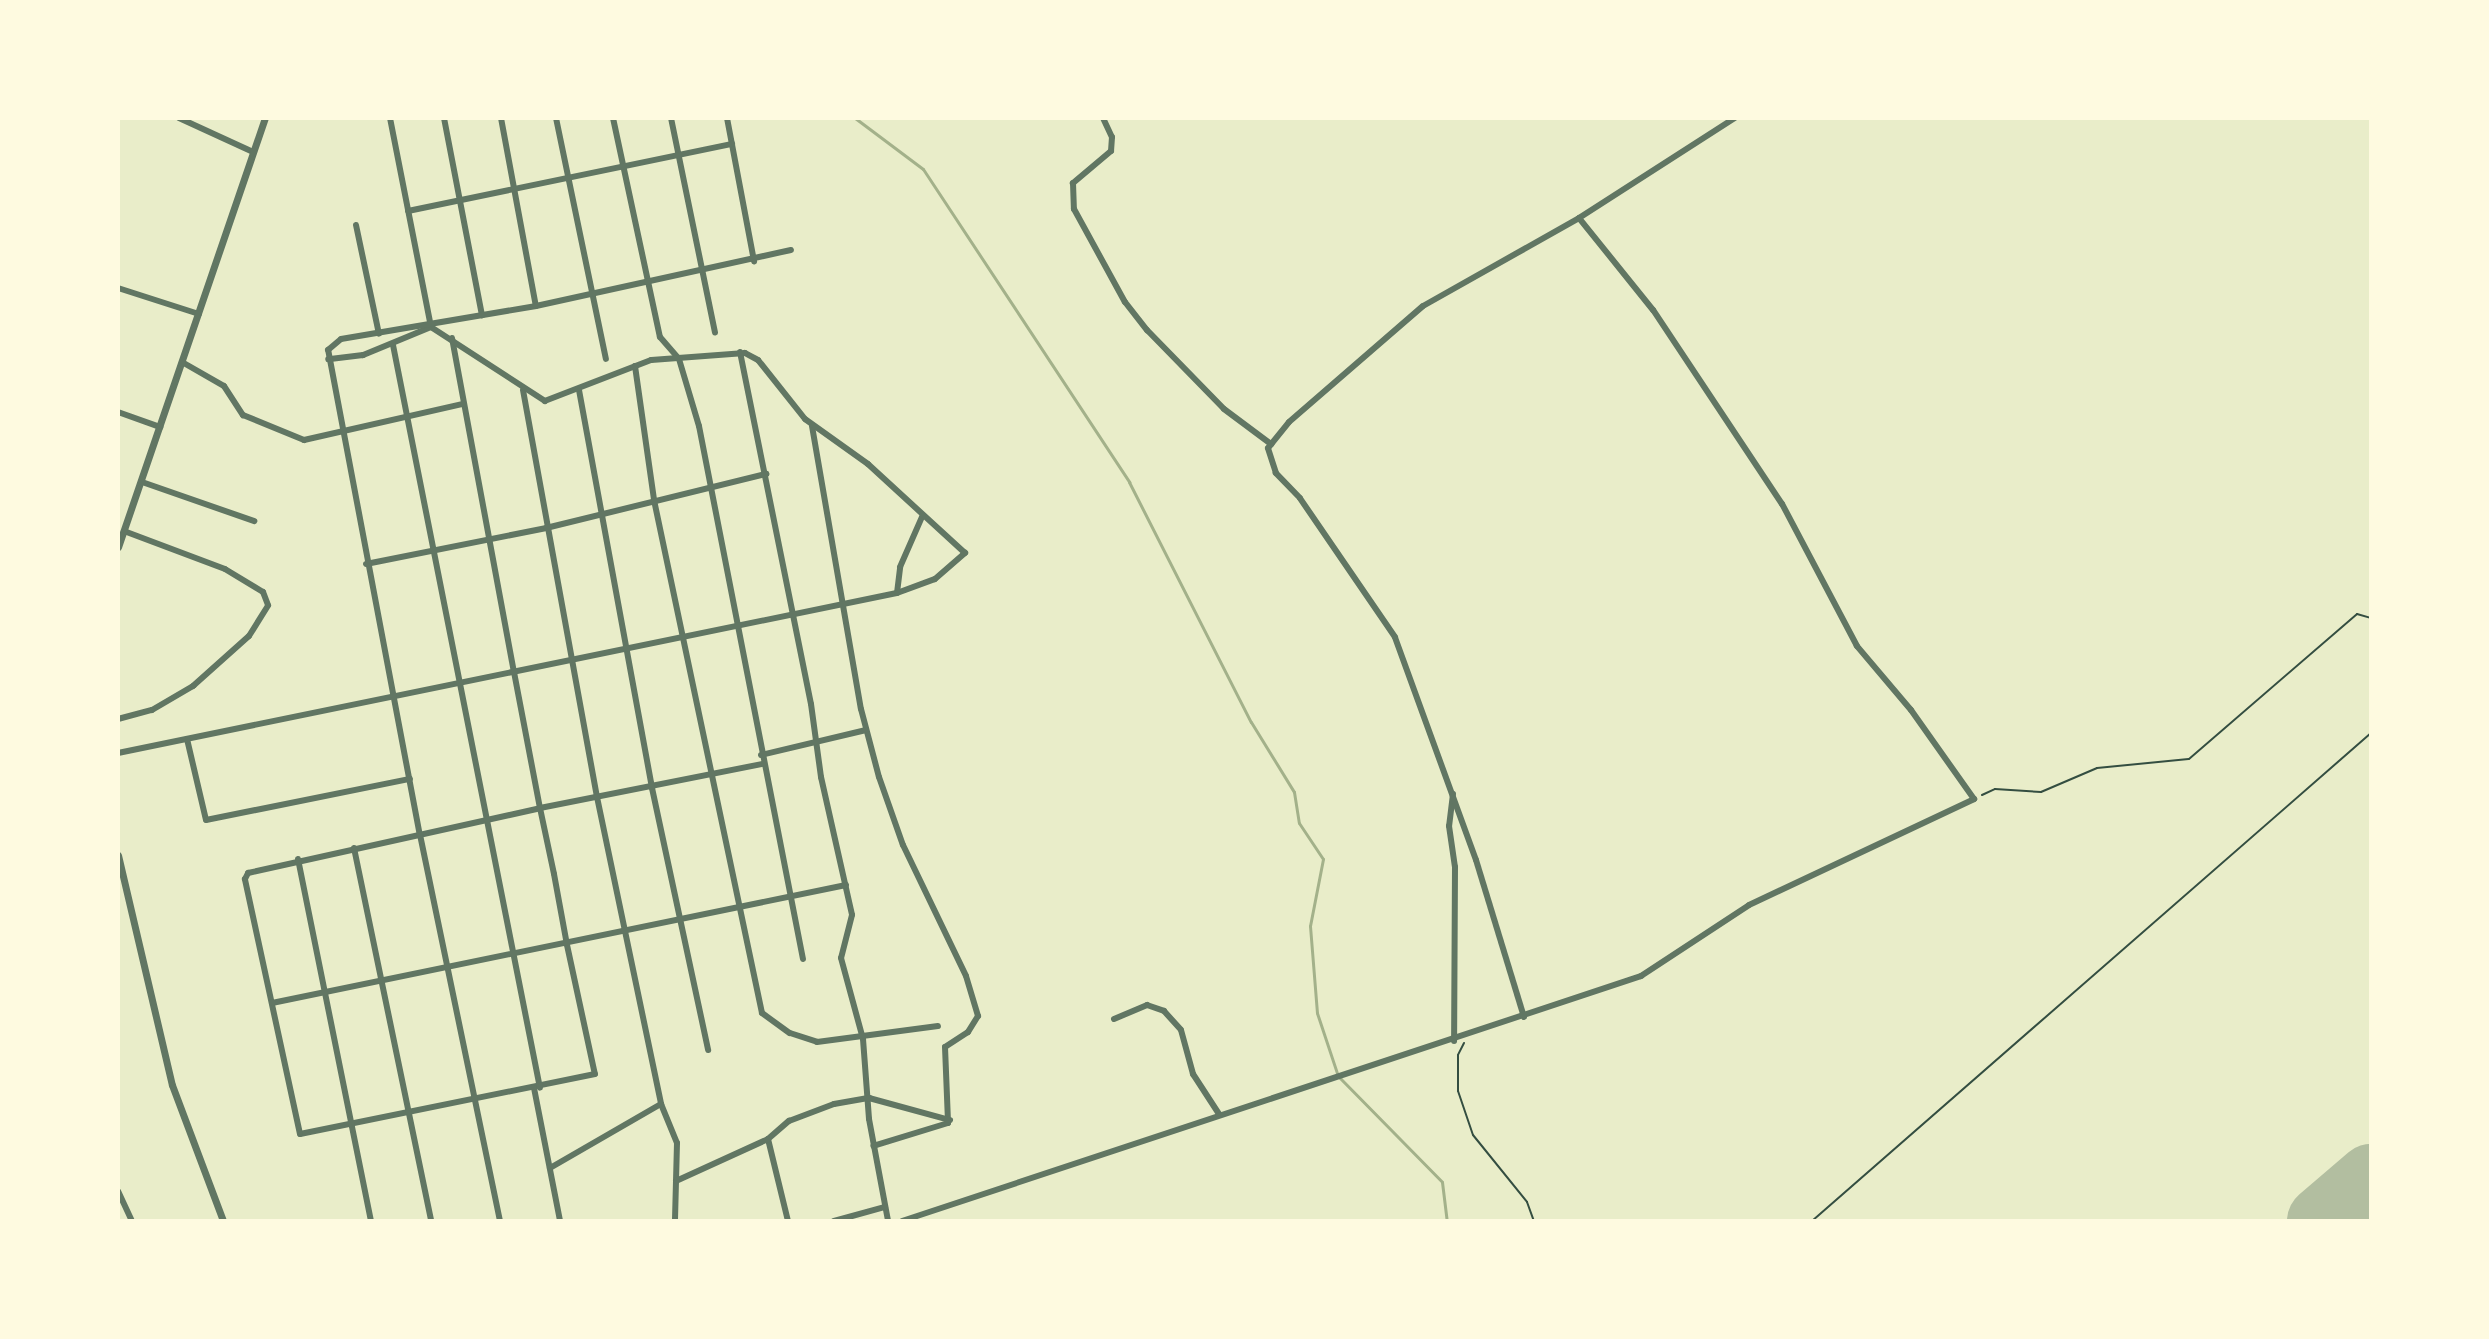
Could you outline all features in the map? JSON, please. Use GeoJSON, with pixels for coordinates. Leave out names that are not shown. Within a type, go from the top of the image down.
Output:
{"type":"FeatureCollection","features":[{"type":"Feature","properties":{"kind":"street"},"geometry":{"type":"LineString","coordinates":[[179,118],[253,152]]}},
{"type":"Feature","properties":{"kind":"street"},"geometry":{"type":"LineString","coordinates":[[118,547],[265,118]]}},
{"type":"Feature","properties":{"kind":"street"},"geometry":{"type":"LineString","coordinates":[[390,118],[430,322]]}},
{"type":"Feature","properties":{"kind":"street"},"geometry":{"type":"LineString","coordinates":[[444,118],[482,315]]}},
{"type":"Feature","properties":{"kind":"street"},"geometry":{"type":"LineString","coordinates":[[501,118],[536,306]]}},
{"type":"Feature","properties":{"kind":"street"},"geometry":{"type":"LineString","coordinates":[[556,118],[606,359]]}},
{"type":"Feature","properties":{"kind":"street"},"geometry":{"type":"LineString","coordinates":[[613,118],[660,337],[679,359],[711,487],[803,959]]}},
{"type":"Feature","properties":{"kind":"street"},"geometry":{"type":"LineString","coordinates":[[671,118],[715,333]]}},
{"type":"Feature","properties":{"kind":"street"},"geometry":{"type":"LineString","coordinates":[[727,118],[754,261]]}},
{"type":"Feature","properties":{"kind":"street"},"geometry":{"type":"LineString","coordinates":[[1103,118],[1111,151],[1073,183],[1074,209],[1125,302],[1147,330],[1224,409],[1271,444]]}},
{"type":"Feature","properties":{"kind":"street"},"geometry":{"type":"LineString","coordinates":[[1524,1017],[1453,794],[1395,637],[1300,498],[1276,473],[1268,455],[1271,444],[1289,422],[1423,306],[1579,218],[1735,118]]}},
{"type":"Feature","properties":{"kind":"street"},"geometry":{"type":"LineString","coordinates":[[408,211],[516,192],[732,144]]}},
{"type":"Feature","properties":{"kind":"street"},"geometry":{"type":"LineString","coordinates":[[902,1221],[1219,1114],[1468,1037],[1641,976],[1749,905],[1974,799],[1911,710],[1857,646],[1782,504],[1653,310],[1579,218]]}},
{"type":"Feature","properties":{"kind":"street"},"geometry":{"type":"LineString","coordinates":[[356,225],[379,334]]}},
{"type":"Feature","properties":{"kind":"street"},"geometry":{"type":"LineString","coordinates":[[500,1221],[420,836],[396,698],[366,564],[328,359],[335,340],[592,295],[754,261],[791,250]]}},
{"type":"Feature","properties":{"kind":"street"},"geometry":{"type":"LineString","coordinates":[[118,288],[199,314]]}},
{"type":"Feature","properties":{"kind":"street"},"geometry":{"type":"LineString","coordinates":[[118,753],[897,593],[935,579],[965,553],[922,517],[868,464],[812,425],[758,360],[740,352],[635,366],[545,401],[523,390],[452,338],[426,327],[393,345],[363,355],[328,359]]}},
{"type":"Feature","properties":{"kind":"street"},"geometry":{"type":"LineString","coordinates":[[452,338],[540,808],[595,1074],[303,1136],[297,1130],[245,879],[248,873],[298,859],[420,836],[540,808],[763,764]]}},
{"type":"Feature","properties":{"kind":"street"},"geometry":{"type":"LineString","coordinates":[[393,345],[560,1221]]}},
{"type":"Feature","properties":{"kind":"street"},"geometry":{"type":"LineString","coordinates":[[740,352],[793,614],[814,744],[853,923],[844,937],[841,958],[863,1039],[873,1146],[888,1221]]}},
{"type":"Feature","properties":{"kind":"street"},"geometry":{"type":"LineString","coordinates":[[182,362],[224,386],[243,415],[304,440],[340,429],[463,404]]}},
{"type":"Feature","properties":{"kind":"street"},"geometry":{"type":"LineString","coordinates":[[635,366],[654,500],[736,908],[762,1013],[790,1033],[817,1042],[863,1039],[938,1026]]}},
{"type":"Feature","properties":{"kind":"street"},"geometry":{"type":"LineString","coordinates":[[523,390],[570,661],[624,931],[661,1104],[677,1143],[675,1221]]}},
{"type":"Feature","properties":{"kind":"street"},"geometry":{"type":"LineString","coordinates":[[579,390],[652,788],[708,1050]]}},
{"type":"Feature","properties":{"kind":"street"},"geometry":{"type":"LineString","coordinates":[[118,412],[160,427]]}},
{"type":"Feature","properties":{"kind":"street"},"geometry":{"type":"LineString","coordinates":[[812,425],[866,730],[899,837],[977,1008],[968,1032],[945,1047],[950,1120]]}},
{"type":"Feature","properties":{"kind":"street"},"geometry":{"type":"LineString","coordinates":[[366,564],[546,528],[766,474]]}},
{"type":"Feature","properties":{"kind":"street"},"geometry":{"type":"LineString","coordinates":[[142,482],[254,521]]}},
{"type":"Feature","properties":{"kind":"street"},"geometry":{"type":"LineString","coordinates":[[897,593],[900,567],[922,517]]}},
{"type":"Feature","properties":{"kind":"street"},"geometry":{"type":"LineString","coordinates":[[118,719],[152,710],[193,686],[249,636],[268,605],[263,592],[225,569],[124,531]]}},
{"type":"Feature","properties":{"kind":"street"},"geometry":{"type":"LineString","coordinates":[[761,755],[866,730]]}},
{"type":"Feature","properties":{"kind":"street"},"geometry":{"type":"LineString","coordinates":[[187,739],[206,820],[410,779]]}},
{"type":"Feature","properties":{"kind":"street"},"geometry":{"type":"LineString","coordinates":[[1453,794],[1449,826],[1455,867],[1454,1041]]}},
{"type":"Feature","properties":{"kind":"street"},"geometry":{"type":"LineString","coordinates":[[354,848],[384,981],[431,1221]]}},
{"type":"Feature","properties":{"kind":"street"},"geometry":{"type":"LineString","coordinates":[[118,855],[122,891],[172,1085],[223,1221]]}},
{"type":"Feature","properties":{"kind":"street"},"geometry":{"type":"LineString","coordinates":[[298,859],[371,1221]]}},
{"type":"Feature","properties":{"kind":"street"},"geometry":{"type":"LineString","coordinates":[[272,1003],[567,945],[846,885]]}},
{"type":"Feature","properties":{"kind":"street"},"geometry":{"type":"LineString","coordinates":[[1114,1019],[1147,1005],[1164,1011],[1181,1030],[1193,1074],[1219,1114]]}},
{"type":"Feature","properties":{"kind":"street"},"geometry":{"type":"LineString","coordinates":[[676,1181],[768,1139],[789,1121],[869,1098],[950,1120]]}},
{"type":"Feature","properties":{"kind":"street"},"geometry":{"type":"LineString","coordinates":[[550,1168],[661,1104]]}},
{"type":"Feature","properties":{"kind":"street"},"geometry":{"type":"LineString","coordinates":[[873,1146],[950,1120]]}},
{"type":"Feature","properties":{"kind":"street"},"geometry":{"type":"LineString","coordinates":[[768,1139],[788,1221]]}},
{"type":"Feature","properties":{"kind":"street"},"geometry":{"type":"LineString","coordinates":[[118,1191],[132,1221]]}},
{"type":"Feature","properties":{"kind":"street"},"geometry":{"type":"LineString","coordinates":[[834,1221],[885,1207]]}},
{"type":"Feature","properties":{"kind":"path"},"geometry":{"type":"LineString","coordinates":[[1974,799],[1995,789],[2041,792],[2097,768],[2189,759],[2357,614],[2371,618]]}},
{"type":"Feature","properties":{"kind":"path"},"geometry":{"type":"LineString","coordinates":[[1812,1221],[2371,733]]}},
{"type":"Feature","properties":{"kind":"path"},"geometry":{"type":"LineString","coordinates":[[1468,1037],[1458,1055],[1458,1091],[1473,1135],[1527,1202],[1534,1221]]}},
{"type":"Feature","properties":{"kind":"waterway"},"geometry":{"type":"LineString","coordinates":[[855,118],[923,169],[1129,482],[1251,722],[1294,792],[1299,823],[1323,859],[1310,926],[1317,1013],[1338,1076],[1442,1182],[1447,1221]]}},
{"type":"Feature","properties":{"kind":"runway"},"geometry":{"type":"LineString","coordinates":[[2322,1221],[2371,1179]]}}]}
